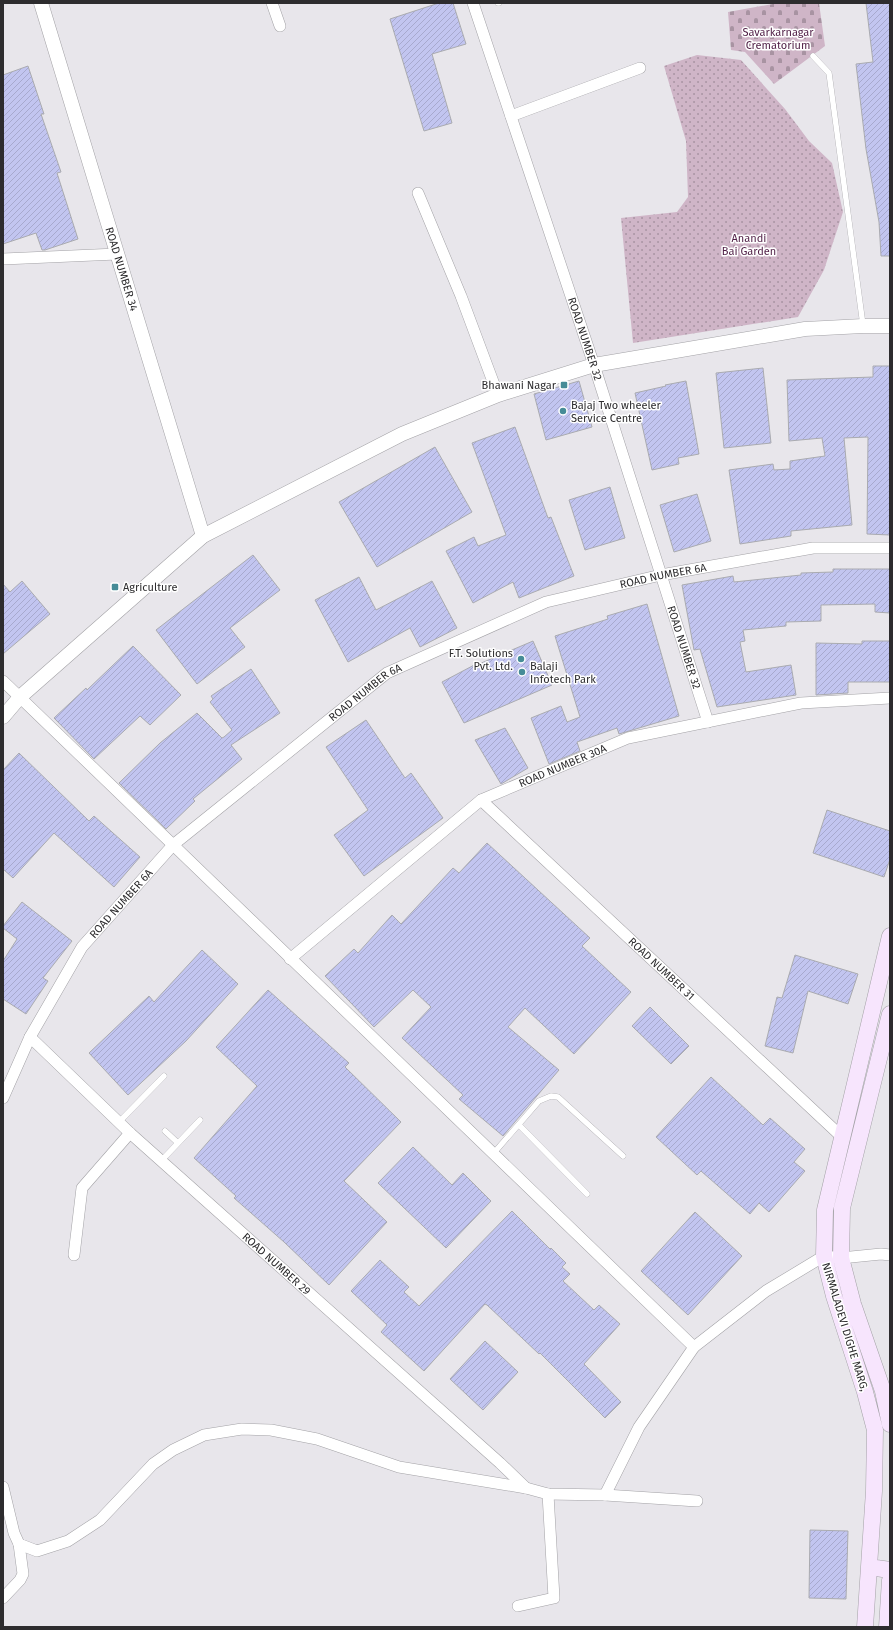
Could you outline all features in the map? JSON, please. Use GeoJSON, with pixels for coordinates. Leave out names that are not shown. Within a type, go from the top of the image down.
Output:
{"type":"FeatureCollection","features":[{"type":"Feature","properties":{"kind":"main road","name":"NIRMALADEVI DIGHE MARG,"},"geometry":{"type":"LineString","coordinates":[[865,1627],[874,1491],[875,1430],[865,1392],[834,1296],[824,1256],[825,1210],[890,936]]}},
{"type":"Feature","properties":{"kind":"main road","name":"NIRMALADEVI DIGHE MARG,"},"geometry":{"type":"LineString","coordinates":[[890,1014],[842,1208],[841,1258],[853,1304],[887,1391],[890,1424]]}},
{"type":"Feature","properties":{"kind":"main road"},"geometry":{"type":"LineString","coordinates":[[869,1568],[890,1570]]}},
{"type":"Feature","properties":{"kind":"main road"},"geometry":{"type":"LineString","coordinates":[[887,1627],[890,1580]]}},
{"type":"Feature","properties":{"kind":"street","name":"ROAD NUMBER 34"},"geometry":{"type":"LineString","coordinates":[[41,3],[203,536]]}},
{"type":"Feature","properties":{"kind":"street"},"geometry":{"type":"LineString","coordinates":[[272,3],[280,26]]}},
{"type":"Feature","properties":{"kind":"street","name":"ROAD NUMBER 32"},"geometry":{"type":"LineString","coordinates":[[473,3],[594,365],[708,722]]}},
{"type":"Feature","properties":{"kind":"street"},"geometry":{"type":"LineString","coordinates":[[511,116],[640,68]]}},
{"type":"Feature","properties":{"kind":"street"},"geometry":{"type":"LineString","coordinates":[[418,193],[461,296],[498,394]]}},
{"type":"Feature","properties":{"kind":"street"},"geometry":{"type":"LineString","coordinates":[[3,259],[117,254]]}},
{"type":"Feature","properties":{"kind":"street"},"geometry":{"type":"LineString","coordinates":[[3,718],[20,696],[203,536],[402,434],[498,394],[594,365],[806,329],[890,326]]}},
{"type":"Feature","properties":{"kind":"street","name":"ROAD NUMBER 6A"},"geometry":{"type":"LineString","coordinates":[[3,1098],[30,1037],[82,947],[172,845],[387,673],[546,602],[661,575],[813,548],[890,548]]}},
{"type":"Feature","properties":{"kind":"street"},"geometry":{"type":"LineString","coordinates":[[3,681],[694,1347]]}},
{"type":"Feature","properties":{"kind":"street","name":"ROAD NUMBER 30A"},"geometry":{"type":"LineString","coordinates":[[290,959],[481,800],[628,738],[801,703],[890,698]]}},
{"type":"Feature","properties":{"kind":"street","name":"ROAD NUMBER 31"},"geometry":{"type":"LineString","coordinates":[[481,800],[842,1137]]}},
{"type":"Feature","properties":{"kind":"street","name":"ROAD NUMBER 29"},"geometry":{"type":"LineString","coordinates":[[30,1037],[130,1133],[526,1488]]}},
{"type":"Feature","properties":{"kind":"street"},"geometry":{"type":"LineString","coordinates":[[74,1255],[82,1188],[130,1133]]}},
{"type":"Feature","properties":{"kind":"street"},"geometry":{"type":"LineString","coordinates":[[605,1495],[639,1427],[694,1347],[766,1291],[824,1256],[841,1258],[881,1254],[890,1255]]}},
{"type":"Feature","properties":{"kind":"street"},"geometry":{"type":"LineString","coordinates":[[20,1544],[37,1551],[68,1541],[100,1520],[153,1464],[173,1450],[204,1435],[242,1429],[271,1430],[317,1439],[400,1467],[526,1488],[548,1494],[605,1495],[697,1501]]}},
{"type":"Feature","properties":{"kind":"street"},"geometry":{"type":"LineString","coordinates":[[3,1487],[14,1533],[20,1544],[23,1574],[20,1580],[3,1598]]}},
{"type":"Feature","properties":{"kind":"street"},"geometry":{"type":"LineString","coordinates":[[518,1606],[554,1598],[548,1494]]}},
{"type":"Feature","properties":{"kind":"lane"},"geometry":{"type":"LineString","coordinates":[[813,56],[829,73],[863,326]]}},
{"type":"Feature","properties":{"kind":"lane"},"geometry":{"type":"LineString","coordinates":[[119,1122],[164,1076]]}},
{"type":"Feature","properties":{"kind":"lane"},"geometry":{"type":"LineString","coordinates":[[493,1154],[539,1101],[550,1096],[558,1097],[623,1156]]}},
{"type":"Feature","properties":{"kind":"lane"},"geometry":{"type":"LineString","coordinates":[[161,1161],[200,1120]]}},
{"type":"Feature","properties":{"kind":"lane"},"geometry":{"type":"LineString","coordinates":[[519,1125],[587,1194]]}},
{"type":"Feature","properties":{"kind":"lane"},"geometry":{"type":"LineString","coordinates":[[165,1131],[178,1143]]}},
{"type":"Feature","properties":{"kind":"green space","name":"Savarkarnagar Crematorium"},"geometry":{"type":"Polygon","coordinates":[[[778,3],[819,3],[825,46],[774,84],[745,52],[731,50],[728,12],[778,3]]]}},
{"type":"Feature","properties":{"kind":"green space","name":"Anandi Bai Garden"},"geometry":{"type":"Polygon","coordinates":[[[697,55],[741,60],[785,109],[809,141],[832,163],[843,212],[824,270],[798,317],[633,343],[621,218],[677,212],[688,197],[686,141],[664,66],[697,55]]]}},
{"type":"Feature","properties":{"kind":"building"},"geometry":{"type":"Polygon","coordinates":[[[439,3],[453,3],[466,44],[432,54],[452,123],[424,131],[390,19],[439,3]]]}},
{"type":"Feature","properties":{"kind":"building"},"geometry":{"type":"Polygon","coordinates":[[[866,3],[890,3],[890,256],[881,256],[879,222],[866,149],[856,64],[873,62],[866,3]]]}},
{"type":"Feature","properties":{"kind":"building"},"geometry":{"type":"Polygon","coordinates":[[[28,66],[44,114],[41,114],[61,172],[57,173],[78,239],[45,250],[42,250],[36,233],[3,244],[3,75],[28,66]]]}},
{"type":"Feature","properties":{"kind":"building"},"geometry":{"type":"Polygon","coordinates":[[[873,366],[890,366],[890,535],[867,534],[868,437],[844,438],[852,525],[791,531],[791,536],[740,544],[729,470],[773,464],[774,470],[790,469],[790,461],[825,456],[822,438],[789,441],[787,380],[873,377],[873,366]]]}},
{"type":"Feature","properties":{"kind":"building"},"geometry":{"type":"Polygon","coordinates":[[[763,368],[771,443],[724,448],[716,373],[763,368]]]}},
{"type":"Feature","properties":{"kind":"building","name":"Bajaj Two wheeler Service Centre"},"geometry":{"type":"Polygon","coordinates":[[[579,381],[592,427],[546,440],[534,394],[579,381]]]}},
{"type":"Feature","properties":{"kind":"building"},"geometry":{"type":"Polygon","coordinates":[[[686,381],[699,454],[678,458],[679,464],[652,470],[635,393],[686,381]]]}},
{"type":"Feature","properties":{"kind":"building"},"geometry":{"type":"Polygon","coordinates":[[[515,427],[548,518],[551,517],[574,576],[519,598],[513,582],[473,603],[446,551],[474,537],[478,546],[506,535],[472,443],[515,427]]]}},
{"type":"Feature","properties":{"kind":"building"},"geometry":{"type":"Polygon","coordinates":[[[435,447],[472,512],[377,567],[339,502],[435,447]]]}},
{"type":"Feature","properties":{"kind":"building"},"geometry":{"type":"Polygon","coordinates":[[[610,487],[625,538],[585,550],[569,500],[610,487]]]}},
{"type":"Feature","properties":{"kind":"building"},"geometry":{"type":"Polygon","coordinates":[[[697,494],[711,541],[674,552],[660,505],[697,494]]]}},
{"type":"Feature","properties":{"kind":"building"},"geometry":{"type":"Polygon","coordinates":[[[253,555],[280,590],[230,628],[245,647],[197,684],[156,630],[253,555]]]}},
{"type":"Feature","properties":{"kind":"building"},"geometry":{"type":"Polygon","coordinates":[[[833,569],[890,569],[890,613],[875,612],[875,604],[821,605],[821,621],[786,622],[786,626],[743,630],[745,641],[740,642],[746,672],[791,665],[796,695],[717,707],[700,649],[694,650],[682,585],[733,576],[734,582],[801,575],[801,573],[833,572],[833,569]]]}},
{"type":"Feature","properties":{"kind":"building"},"geometry":{"type":"Polygon","coordinates":[[[359,577],[376,610],[432,581],[457,628],[420,647],[410,628],[348,662],[315,600],[359,577]]]}},
{"type":"Feature","properties":{"kind":"building"},"geometry":{"type":"Polygon","coordinates":[[[22,581],[50,614],[3,654],[3,584],[10,592],[22,581]]]}},
{"type":"Feature","properties":{"kind":"building"},"geometry":{"type":"Polygon","coordinates":[[[647,604],[679,716],[619,734],[617,728],[577,742],[580,751],[549,764],[531,718],[561,706],[567,722],[580,717],[555,636],[608,619],[607,616],[647,604]]]}},
{"type":"Feature","properties":{"kind":"building"},"geometry":{"type":"Polygon","coordinates":[[[533,641],[552,685],[464,723],[442,682],[478,663],[479,664],[533,641]]]}},
{"type":"Feature","properties":{"kind":"building"},"geometry":{"type":"Polygon","coordinates":[[[862,641],[890,641],[890,682],[848,682],[848,693],[816,695],[816,643],[862,644],[862,641]]]}},
{"type":"Feature","properties":{"kind":"building"},"geometry":{"type":"Polygon","coordinates":[[[133,646],[181,695],[150,725],[140,716],[94,759],[54,718],[86,688],[87,690],[133,646]]]}},
{"type":"Feature","properties":{"kind":"building"},"geometry":{"type":"Polygon","coordinates":[[[251,669],[280,713],[231,745],[242,759],[193,799],[195,801],[166,829],[119,783],[160,743],[197,713],[222,738],[224,737],[232,730],[210,702],[213,699],[211,696],[251,669]]]}},
{"type":"Feature","properties":{"kind":"building"},"geometry":{"type":"Polygon","coordinates":[[[366,720],[405,778],[411,773],[443,818],[364,876],[334,835],[368,810],[326,747],[366,720]]]}},
{"type":"Feature","properties":{"kind":"building"},"geometry":{"type":"Polygon","coordinates":[[[505,728],[528,768],[501,784],[475,740],[505,728]]]}},
{"type":"Feature","properties":{"kind":"building"},"geometry":{"type":"Polygon","coordinates":[[[19,753],[89,821],[94,816],[140,857],[114,887],[54,833],[13,878],[3,869],[3,770],[19,753]]]}},
{"type":"Feature","properties":{"kind":"building"},"geometry":{"type":"Polygon","coordinates":[[[827,810],[890,831],[890,859],[884,877],[813,853],[827,810]]]}},
{"type":"Feature","properties":{"kind":"building"},"geometry":{"type":"Polygon","coordinates":[[[487,843],[590,938],[582,946],[631,992],[574,1054],[525,1008],[508,1027],[559,1070],[503,1136],[459,1099],[463,1095],[402,1038],[431,1007],[413,990],[374,1027],[325,976],[354,949],[358,953],[392,915],[401,924],[453,868],[459,873],[487,843]]]}},
{"type":"Feature","properties":{"kind":"building"},"geometry":{"type":"Polygon","coordinates":[[[22,902],[72,941],[43,978],[48,981],[26,1014],[3,999],[3,961],[17,939],[3,928],[3,926],[22,902]]]}},
{"type":"Feature","properties":{"kind":"building"},"geometry":{"type":"Polygon","coordinates":[[[202,950],[238,984],[186,1041],[128,1095],[89,1053],[149,996],[154,1002],[202,950]]]}},
{"type":"Feature","properties":{"kind":"building"},"geometry":{"type":"Polygon","coordinates":[[[795,955],[858,974],[848,1004],[808,991],[793,1053],[765,1046],[777,997],[782,998],[795,955]]]}},
{"type":"Feature","properties":{"kind":"building"},"geometry":{"type":"Polygon","coordinates":[[[268,990],[349,1063],[345,1067],[401,1122],[344,1181],[387,1222],[329,1285],[284,1242],[234,1198],[236,1196],[194,1158],[257,1086],[216,1047],[268,990]]]}},
{"type":"Feature","properties":{"kind":"building"},"geometry":{"type":"Polygon","coordinates":[[[650,1007],[689,1046],[671,1064],[632,1026],[650,1007]]]}},
{"type":"Feature","properties":{"kind":"building"},"geometry":{"type":"Polygon","coordinates":[[[711,1077],[763,1125],[770,1118],[805,1149],[794,1162],[805,1171],[769,1212],[759,1203],[750,1214],[701,1171],[697,1175],[656,1137],[711,1077]]]}},
{"type":"Feature","properties":{"kind":"building"},"geometry":{"type":"Polygon","coordinates":[[[413,1147],[452,1185],[463,1173],[491,1201],[446,1248],[378,1183],[413,1147]]]}},
{"type":"Feature","properties":{"kind":"building"},"geometry":{"type":"Polygon","coordinates":[[[512,1211],[566,1263],[562,1267],[570,1274],[563,1281],[594,1310],[599,1305],[620,1324],[584,1364],[621,1402],[605,1418],[540,1353],[539,1354],[485,1304],[424,1371],[381,1332],[387,1325],[351,1291],[380,1260],[409,1287],[404,1292],[419,1306],[512,1211]]]}},
{"type":"Feature","properties":{"kind":"building"},"geometry":{"type":"Polygon","coordinates":[[[695,1212],[742,1256],[688,1315],[641,1271],[695,1212]]]}},
{"type":"Feature","properties":{"kind":"building"},"geometry":{"type":"Polygon","coordinates":[[[485,1341],[518,1372],[483,1410],[450,1379],[485,1341]]]}},
{"type":"Feature","properties":{"kind":"building"},"geometry":{"type":"Polygon","coordinates":[[[810,1530],[848,1531],[846,1599],[809,1598],[810,1530]]]}},
{"type":"Feature","properties":{"kind":"place","name":"Bhawani Nagar"},"geometry":{"type":"Point","coordinates":[564,385]}},
{"type":"Feature","properties":{"kind":"place","name":"Bajaj Two wheeler Service Centre"},"geometry":{"type":"Point","coordinates":[563,411]}},
{"type":"Feature","properties":{"kind":"place","name":"Agriculture"},"geometry":{"type":"Point","coordinates":[115,587]}},
{"type":"Feature","properties":{"kind":"place","name":"F.T. Solutions Pvt. Ltd."},"geometry":{"type":"Point","coordinates":[521,659]}},
{"type":"Feature","properties":{"kind":"place","name":"Balaji Infotech Park"},"geometry":{"type":"Point","coordinates":[522,672]}}]}
